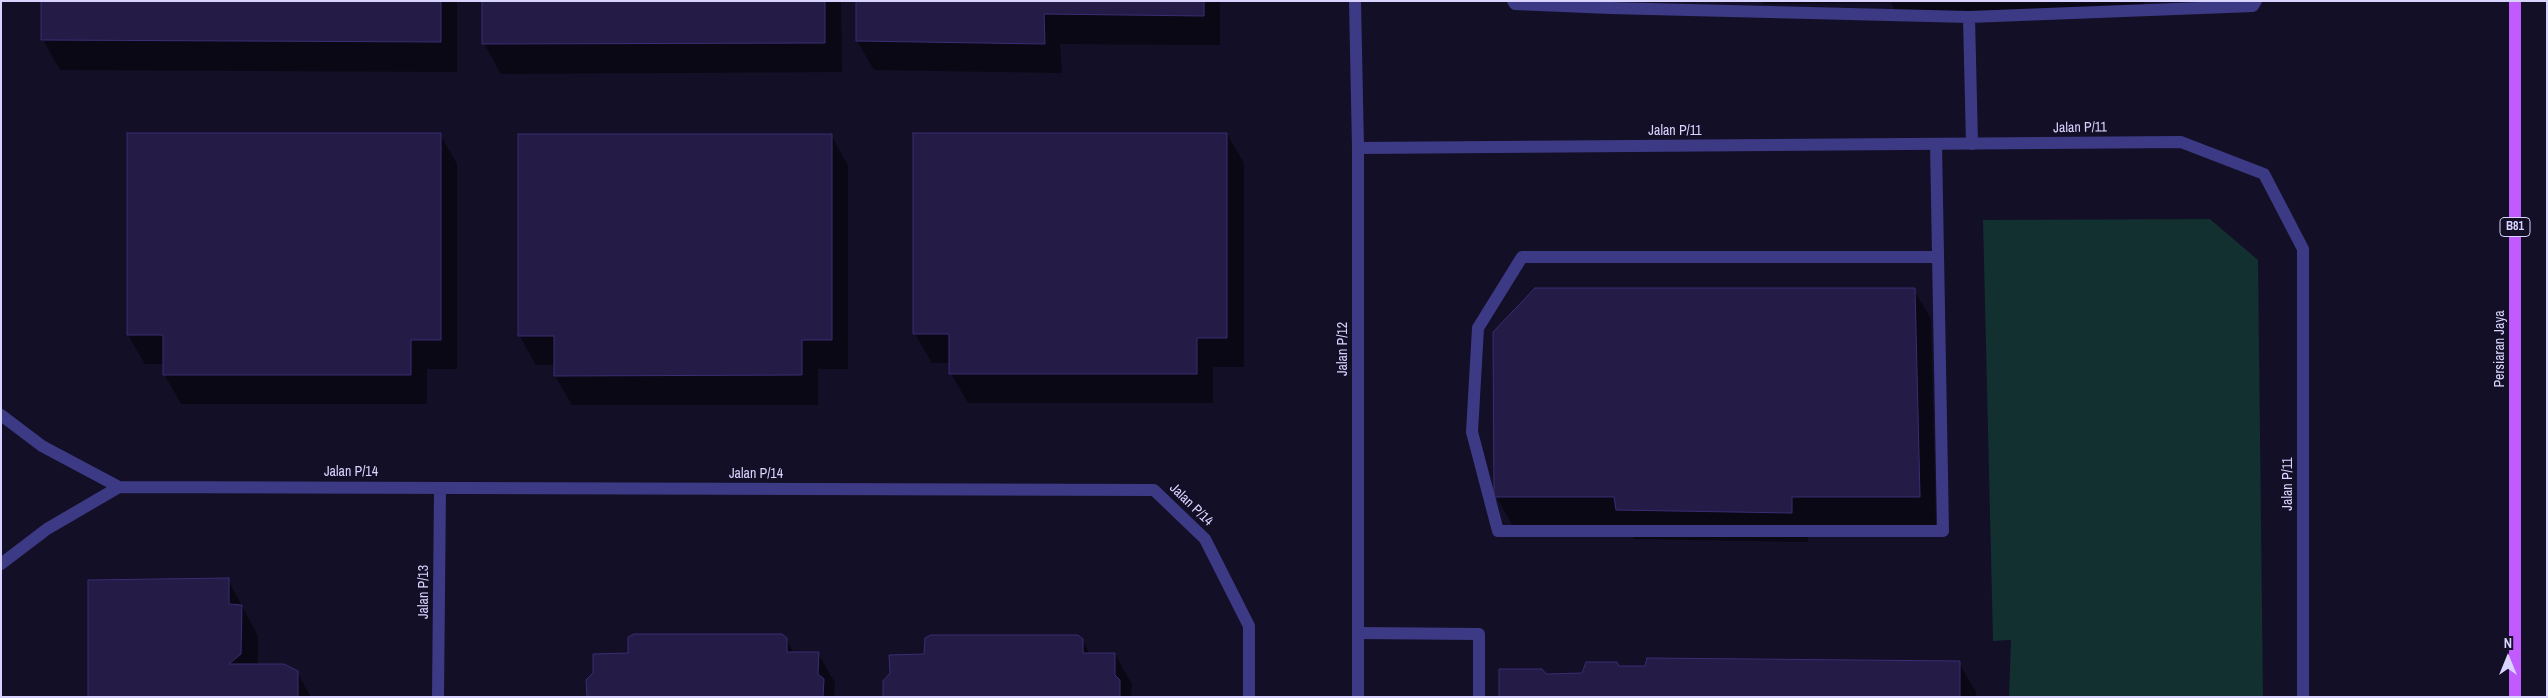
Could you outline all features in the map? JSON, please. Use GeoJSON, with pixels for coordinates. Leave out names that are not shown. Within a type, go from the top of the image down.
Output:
{"type":"FeatureCollection","features":[{"type":"Feature","properties":{"kind":"main road","name":"Persiaran Jaya"},"geometry":{"type":"LineString","coordinates":[[2515,697],[2516,1]]}},
{"type":"Feature","properties":{"kind":"street","name":"Jalan P/12"},"geometry":{"type":"LineString","coordinates":[[1355,1],[1358,148],[1358,697]]}},
{"type":"Feature","properties":{"kind":"street"},"geometry":{"type":"LineString","coordinates":[[1513,1],[1515,4],[1969,17],[2253,6],[2256,1]]}},
{"type":"Feature","properties":{"kind":"street"},"geometry":{"type":"LineString","coordinates":[[1969,17],[1972,144]]}},
{"type":"Feature","properties":{"kind":"street","name":"Jalan P/11"},"geometry":{"type":"LineString","coordinates":[[1358,148],[2181,142],[2264,174],[2303,249],[2304,697]]}},
{"type":"Feature","properties":{"kind":"street"},"geometry":{"type":"LineString","coordinates":[[1936,144],[1943,531],[1498,531],[1472,432],[1478,328],[1522,257],[1938,257]]}},
{"type":"Feature","properties":{"kind":"street","name":"Jalan P/14"},"geometry":{"type":"LineString","coordinates":[[1,415],[42,446],[119,487],[1154,490],[1206,539],[1250,626],[1249,697]]}},
{"type":"Feature","properties":{"kind":"street"},"geometry":{"type":"LineString","coordinates":[[1,564],[47,529],[119,487]]}},
{"type":"Feature","properties":{"kind":"street","name":"Jalan P/13"},"geometry":{"type":"LineString","coordinates":[[438,697],[440,488]]}},
{"type":"Feature","properties":{"kind":"street"},"geometry":{"type":"LineString","coordinates":[[1358,634],[1479,634],[1479,697]]}},
{"type":"Feature","properties":{"kind":"green space"},"geometry":{"type":"Polygon","coordinates":[[[2210,219],[2258,260],[2263,697],[2009,697],[2011,640],[1993,641],[1983,220],[2210,219]]]}},
{"type":"Feature","properties":{"kind":"building"},"geometry":{"type":"Polygon","coordinates":[[[41,1],[441,1],[441,42],[41,40],[41,1]]]}},
{"type":"Feature","properties":{"kind":"building"},"geometry":{"type":"Polygon","coordinates":[[[482,1],[825,1],[825,43],[482,44],[482,1]]]}},
{"type":"Feature","properties":{"kind":"building"},"geometry":{"type":"Polygon","coordinates":[[[856,1],[1204,1],[1204,16],[1044,14],[1045,44],[856,41],[856,1]]]}},
{"type":"Feature","properties":{"kind":"building"},"geometry":{"type":"Polygon","coordinates":[[[127,133],[441,133],[441,340],[411,340],[411,375],[163,375],[163,335],[127,335],[127,133]]]}},
{"type":"Feature","properties":{"kind":"building"},"geometry":{"type":"Polygon","coordinates":[[[913,133],[1227,133],[1227,338],[1197,338],[1197,374],[949,374],[949,334],[913,334],[913,133]]]}},
{"type":"Feature","properties":{"kind":"building"},"geometry":{"type":"Polygon","coordinates":[[[518,134],[832,134],[832,340],[802,340],[802,375],[554,376],[554,336],[518,336],[518,134]]]}},
{"type":"Feature","properties":{"kind":"building"},"geometry":{"type":"Polygon","coordinates":[[[1535,288],[1915,288],[1920,497],[1792,497],[1792,513],[1616,510],[1614,497],[1494,497],[1493,332],[1535,288]]]}},
{"type":"Feature","properties":{"kind":"building"},"geometry":{"type":"Polygon","coordinates":[[[229,578],[229,604],[242,605],[241,654],[229,664],[284,664],[298,671],[298,697],[88,697],[88,580],[229,578]]]}},
{"type":"Feature","properties":{"kind":"building"},"geometry":{"type":"Polygon","coordinates":[[[634,634],[782,634],[787,638],[787,652],[819,652],[818,674],[824,679],[823,697],[587,697],[586,680],[593,673],[593,654],[628,653],[628,637],[634,634]]]}},
{"type":"Feature","properties":{"kind":"building"},"geometry":{"type":"Polygon","coordinates":[[[931,635],[1078,635],[1083,639],[1083,653],[1115,653],[1115,675],[1120,680],[1120,697],[883,697],[883,681],[890,673],[889,655],[924,654],[925,638],[931,635]]]}},
{"type":"Feature","properties":{"kind":"building"},"geometry":{"type":"Polygon","coordinates":[[[1647,658],[1960,661],[1960,697],[1499,697],[1499,669],[1542,669],[1546,674],[1582,673],[1586,662],[1617,662],[1619,666],[1645,666],[1647,658]]]}}]}
